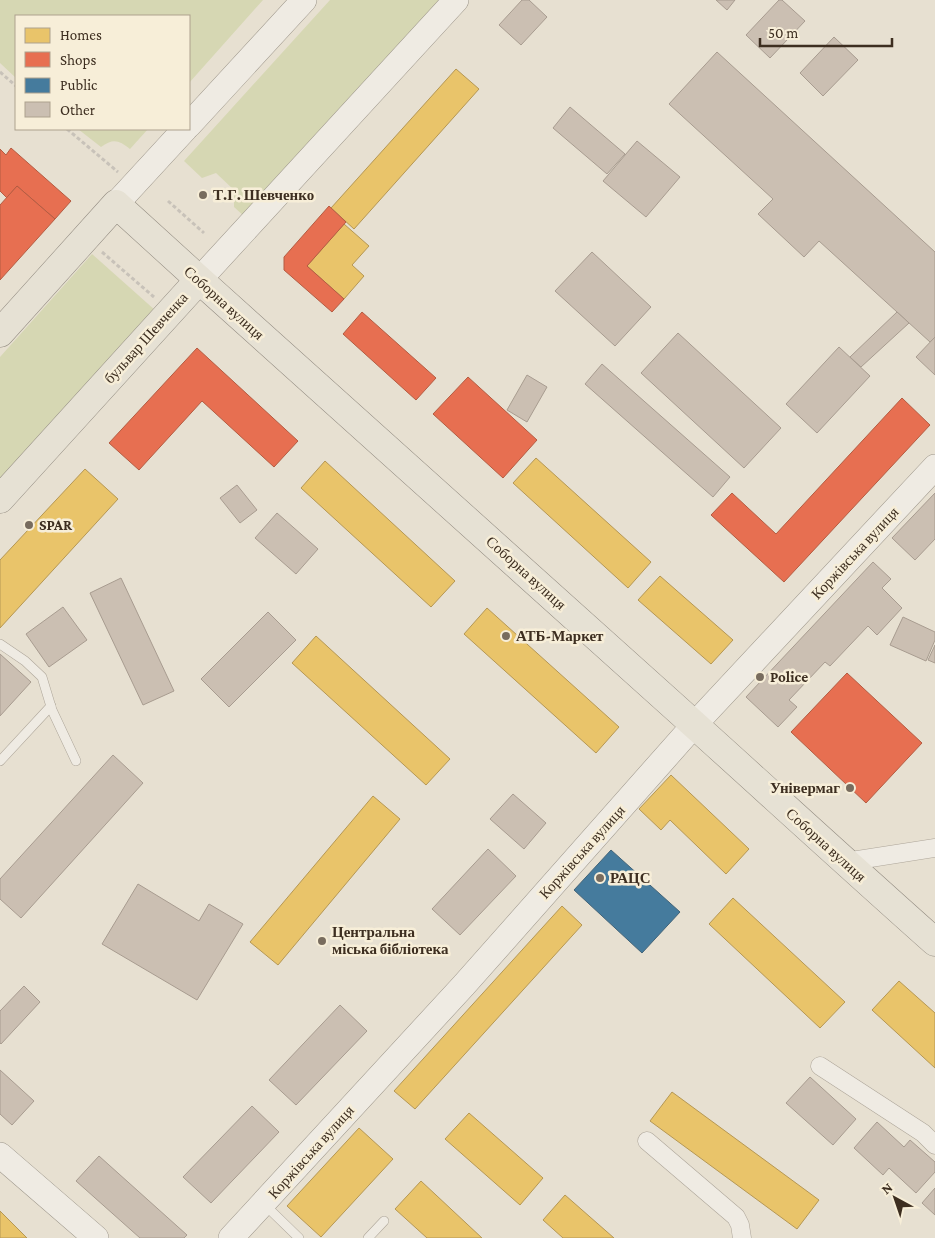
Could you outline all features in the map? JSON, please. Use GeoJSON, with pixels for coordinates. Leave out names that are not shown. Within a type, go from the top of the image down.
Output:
{"type":"FeatureCollection","features":[{"type":"Feature","properties":{"kind":"main road","name":"Соборна вулиця"},"geometry":{"type":"LineString","coordinates":[[116,204],[935,942]]}},
{"type":"Feature","properties":{"kind":"main road"},"geometry":{"type":"LineString","coordinates":[[0,333],[116,204]]}},
{"type":"Feature","properties":{"kind":"main road","name":"бульвар Шевченка"},"geometry":{"type":"LineString","coordinates":[[0,499],[199,280]]}},
{"type":"Feature","properties":{"kind":"street"},"geometry":{"type":"LineString","coordinates":[[190,124],[304,0]]}},
{"type":"Feature","properties":{"kind":"street","name":"бульвар Шевченка"},"geometry":{"type":"LineString","coordinates":[[199,280],[456,0]]}},
{"type":"Feature","properties":{"kind":"street"},"geometry":{"type":"LineString","coordinates":[[116,204],[185,130]]}},
{"type":"Feature","properties":{"kind":"street","name":"Коржівська вулиця"},"geometry":{"type":"LineString","coordinates":[[231,1238],[464,985],[694,724],[935,467]]}},
{"type":"Feature","properties":{"kind":"street"},"geometry":{"type":"LineString","coordinates":[[845,862],[935,848]]}},
{"type":"Feature","properties":{"kind":"street"},"geometry":{"type":"LineString","coordinates":[[820,1066],[923,1132],[935,1145]]}},
{"type":"Feature","properties":{"kind":"street"},"geometry":{"type":"LineString","coordinates":[[647,1140],[736,1216],[740,1224],[742,1238]]}},
{"type":"Feature","properties":{"kind":"street"},"geometry":{"type":"LineString","coordinates":[[0,1154],[96,1238]]}},
{"type":"Feature","properties":{"kind":"lane"},"geometry":{"type":"LineString","coordinates":[[0,644],[25,661],[42,677],[51,706],[76,761]]}},
{"type":"Feature","properties":{"kind":"lane"},"geometry":{"type":"LineString","coordinates":[[0,761],[51,706]]}},
{"type":"Feature","properties":{"kind":"lane"},"geometry":{"type":"LineString","coordinates":[[264,1203],[300,1238]]}},
{"type":"Feature","properties":{"kind":"lane"},"geometry":{"type":"LineString","coordinates":[[368,1238],[384,1221]]}},
{"type":"Feature","properties":{"kind":"path"},"geometry":{"type":"LineString","coordinates":[[0,72],[15,85]]}},
{"type":"Feature","properties":{"kind":"path"},"geometry":{"type":"LineString","coordinates":[[68,130],[119,173]]}},
{"type":"Feature","properties":{"kind":"path"},"geometry":{"type":"LineString","coordinates":[[168,201],[204,233]]}},
{"type":"Feature","properties":{"kind":"path"},"geometry":{"type":"LineString","coordinates":[[101,252],[160,302]]}},
{"type":"Feature","properties":{"kind":"green space"},"geometry":{"type":"Polygon","coordinates":[[[0,0],[263,0],[190,82],[190,15],[15,15],[15,77],[0,63],[0,0]]]}},
{"type":"Feature","properties":{"kind":"green space"},"geometry":{"type":"Polygon","coordinates":[[[330,0],[442,0],[245,217],[234,207],[234,190],[216,173],[202,178],[184,161],[330,0]]]}},
{"type":"Feature","properties":{"kind":"green space"},"geometry":{"type":"Polygon","coordinates":[[[79,130],[147,130],[130,149],[116,141],[109,142],[101,147],[79,130]]]}},
{"type":"Feature","properties":{"kind":"green space"},"geometry":{"type":"Polygon","coordinates":[[[92,254],[156,311],[0,487],[0,357],[92,254]]]}},
{"type":"Feature","properties":{"kind":"building: Homes"},"geometry":{"type":"Polygon","coordinates":[[[456,69],[479,89],[354,229],[331,208],[456,69]]]}},
{"type":"Feature","properties":{"kind":"building: Homes"},"geometry":{"type":"Polygon","coordinates":[[[344,224],[369,246],[352,265],[364,276],[344,299],[307,266],[344,224]]]}},
{"type":"Feature","properties":{"kind":"building: Homes"},"geometry":{"type":"Polygon","coordinates":[[[536,458],[651,562],[628,588],[513,483],[536,458]]]}},
{"type":"Feature","properties":{"kind":"building: Homes"},"geometry":{"type":"Polygon","coordinates":[[[325,461],[455,581],[431,607],[301,488],[325,461]]]}},
{"type":"Feature","properties":{"kind":"building: Homes"},"geometry":{"type":"Polygon","coordinates":[[[85,469],[118,499],[0,628],[0,560],[85,469]]]}},
{"type":"Feature","properties":{"kind":"building: Homes"},"geometry":{"type":"Polygon","coordinates":[[[660,576],[733,640],[711,664],[638,600],[660,576]]]}},
{"type":"Feature","properties":{"kind":"building: Homes"},"geometry":{"type":"Polygon","coordinates":[[[487,608],[619,727],[596,753],[464,634],[487,608]]]}},
{"type":"Feature","properties":{"kind":"building: Homes"},"geometry":{"type":"Polygon","coordinates":[[[316,636],[450,759],[426,785],[292,663],[316,636]]]}},
{"type":"Feature","properties":{"kind":"building: Homes"},"geometry":{"type":"Polygon","coordinates":[[[671,775],[749,849],[726,874],[670,820],[661,830],[639,809],[671,775]]]}},
{"type":"Feature","properties":{"kind":"building: Homes"},"geometry":{"type":"Polygon","coordinates":[[[373,796],[400,819],[278,965],[250,942],[373,796]]]}},
{"type":"Feature","properties":{"kind":"building: Homes"},"geometry":{"type":"Polygon","coordinates":[[[733,898],[845,1002],[820,1028],[709,924],[733,898]]]}},
{"type":"Feature","properties":{"kind":"building: Homes"},"geometry":{"type":"Polygon","coordinates":[[[562,906],[582,925],[415,1109],[394,1091],[562,906]]]}},
{"type":"Feature","properties":{"kind":"building: Homes"},"geometry":{"type":"Polygon","coordinates":[[[899,981],[935,1013],[935,1068],[872,1010],[899,981]]]}},
{"type":"Feature","properties":{"kind":"building: Homes"},"geometry":{"type":"Polygon","coordinates":[[[672,1092],[819,1200],[797,1229],[650,1121],[672,1092]]]}},
{"type":"Feature","properties":{"kind":"building: Homes"},"geometry":{"type":"Polygon","coordinates":[[[469,1113],[543,1178],[520,1205],[445,1139],[469,1113]]]}},
{"type":"Feature","properties":{"kind":"building: Homes"},"geometry":{"type":"Polygon","coordinates":[[[359,1128],[393,1159],[321,1237],[287,1206],[359,1128]]]}},
{"type":"Feature","properties":{"kind":"building: Homes"},"geometry":{"type":"Polygon","coordinates":[[[421,1181],[482,1238],[427,1238],[395,1209],[421,1181]]]}},
{"type":"Feature","properties":{"kind":"building: Homes"},"geometry":{"type":"Polygon","coordinates":[[[565,1195],[614,1238],[563,1238],[543,1220],[565,1195]]]}},
{"type":"Feature","properties":{"kind":"building: Homes"},"geometry":{"type":"Polygon","coordinates":[[[0,1211],[27,1238],[0,1238],[0,1211]]]}},
{"type":"Feature","properties":{"kind":"building: Shops"},"geometry":{"type":"Polygon","coordinates":[[[11,148],[71,201],[55,219],[17,186],[7,198],[0,191],[0,149],[6,155],[11,148]]]}},
{"type":"Feature","properties":{"kind":"building: Shops"},"geometry":{"type":"Polygon","coordinates":[[[17,186],[55,219],[0,280],[0,205],[17,186]]]}},
{"type":"Feature","properties":{"kind":"building: Shops"},"geometry":{"type":"Polygon","coordinates":[[[329,206],[346,222],[307,266],[344,299],[332,312],[284,270],[284,257],[329,206]]]}},
{"type":"Feature","properties":{"kind":"building: Shops"},"geometry":{"type":"Polygon","coordinates":[[[362,312],[436,378],[416,400],[343,334],[362,312]]]}},
{"type":"Feature","properties":{"kind":"building: Shops"},"geometry":{"type":"Polygon","coordinates":[[[197,348],[298,441],[274,467],[202,401],[139,470],[109,443],[197,348]]]}},
{"type":"Feature","properties":{"kind":"building: Shops"},"geometry":{"type":"Polygon","coordinates":[[[468,377],[537,440],[503,478],[433,414],[468,377]]]}},
{"type":"Feature","properties":{"kind":"building: Shops"},"geometry":{"type":"Polygon","coordinates":[[[902,398],[930,425],[784,582],[711,515],[732,493],[776,534],[902,398]]]}},
{"type":"Feature","properties":{"kind":"building: Shops"},"geometry":{"type":"Polygon","coordinates":[[[847,673],[922,743],[866,803],[791,732],[847,673]]]}},
{"type":"Feature","properties":{"kind":"building: Public"},"geometry":{"type":"Polygon","coordinates":[[[611,850],[680,912],[642,953],[574,890],[611,850]]]}},
{"type":"Feature","properties":{"kind":"building: Other"},"geometry":{"type":"Polygon","coordinates":[[[522,0],[529,0],[547,17],[521,45],[499,25],[522,0]]]}},
{"type":"Feature","properties":{"kind":"building: Other"},"geometry":{"type":"Polygon","coordinates":[[[716,0],[735,0],[727,10],[716,0]]]}},
{"type":"Feature","properties":{"kind":"building: Other"},"geometry":{"type":"Polygon","coordinates":[[[779,0],[782,0],[805,21],[770,58],[746,35],[779,0]]]}},
{"type":"Feature","properties":{"kind":"building: Other"},"geometry":{"type":"Polygon","coordinates":[[[834,37],[858,60],[823,96],[800,73],[834,37]]]}},
{"type":"Feature","properties":{"kind":"building: Other"},"geometry":{"type":"Polygon","coordinates":[[[717,52],[935,252],[935,337],[930,342],[819,241],[804,257],[758,214],[773,199],[669,104],[717,52]]]}},
{"type":"Feature","properties":{"kind":"building: Other"},"geometry":{"type":"Polygon","coordinates":[[[570,107],[625,154],[607,174],[553,128],[570,107]]]}},
{"type":"Feature","properties":{"kind":"building: Other"},"geometry":{"type":"Polygon","coordinates":[[[637,141],[680,177],[646,217],[603,181],[637,141]]]}},
{"type":"Feature","properties":{"kind":"building: Other"},"geometry":{"type":"Polygon","coordinates":[[[592,252],[651,307],[615,346],[555,291],[592,252]]]}},
{"type":"Feature","properties":{"kind":"building: Other"},"geometry":{"type":"Polygon","coordinates":[[[897,312],[909,323],[861,367],[850,357],[897,312]]]}},
{"type":"Feature","properties":{"kind":"building: Other"},"geometry":{"type":"Polygon","coordinates":[[[678,333],[781,428],[744,468],[641,373],[678,333]]]}},
{"type":"Feature","properties":{"kind":"building: Other"},"geometry":{"type":"Polygon","coordinates":[[[935,337],[935,375],[916,357],[935,337]]]}},
{"type":"Feature","properties":{"kind":"building: Other"},"geometry":{"type":"Polygon","coordinates":[[[839,347],[870,376],[817,433],[786,404],[839,347]]]}},
{"type":"Feature","properties":{"kind":"building: Other"},"geometry":{"type":"Polygon","coordinates":[[[602,364],[730,477],[713,497],[585,384],[602,364]]]}},
{"type":"Feature","properties":{"kind":"building: Other"},"geometry":{"type":"Polygon","coordinates":[[[527,375],[547,387],[527,422],[507,410],[527,375]]]}},
{"type":"Feature","properties":{"kind":"building: Other"},"geometry":{"type":"Polygon","coordinates":[[[237,485],[257,510],[240,523],[220,498],[237,485]]]}},
{"type":"Feature","properties":{"kind":"building: Other"},"geometry":{"type":"Polygon","coordinates":[[[935,493],[935,539],[915,560],[892,538],[935,493]]]}},
{"type":"Feature","properties":{"kind":"building: Other"},"geometry":{"type":"Polygon","coordinates":[[[277,513],[318,549],[296,574],[255,538],[277,513]]]}},
{"type":"Feature","properties":{"kind":"building: Other"},"geometry":{"type":"Polygon","coordinates":[[[873,562],[891,579],[882,588],[902,608],[877,635],[868,626],[830,666],[825,662],[789,700],[797,707],[778,727],[746,697],[873,562]]]}},
{"type":"Feature","properties":{"kind":"building: Other"},"geometry":{"type":"Polygon","coordinates":[[[121,578],[174,691],[143,705],[90,593],[121,578]]]}},
{"type":"Feature","properties":{"kind":"building: Other"},"geometry":{"type":"Polygon","coordinates":[[[63,607],[87,640],[49,667],[26,634],[63,607]]]}},
{"type":"Feature","properties":{"kind":"building: Other"},"geometry":{"type":"Polygon","coordinates":[[[268,612],[296,640],[229,707],[201,679],[268,612]]]}},
{"type":"Feature","properties":{"kind":"building: Other"},"geometry":{"type":"Polygon","coordinates":[[[903,617],[935,632],[935,640],[926,661],[890,645],[903,617]]]}},
{"type":"Feature","properties":{"kind":"building: Other"},"geometry":{"type":"Polygon","coordinates":[[[935,645],[935,663],[928,660],[935,645]]]}},
{"type":"Feature","properties":{"kind":"building: Other"},"geometry":{"type":"Polygon","coordinates":[[[0,654],[31,682],[0,716],[0,654]]]}},
{"type":"Feature","properties":{"kind":"building: Other"},"geometry":{"type":"Polygon","coordinates":[[[113,755],[143,783],[21,918],[0,899],[0,879],[113,755]]]}},
{"type":"Feature","properties":{"kind":"building: Other"},"geometry":{"type":"Polygon","coordinates":[[[513,794],[546,823],[524,849],[490,819],[513,794]]]}},
{"type":"Feature","properties":{"kind":"building: Other"},"geometry":{"type":"Polygon","coordinates":[[[488,849],[516,876],[460,935],[432,909],[488,849]]]}},
{"type":"Feature","properties":{"kind":"building: Other"},"geometry":{"type":"Polygon","coordinates":[[[138,884],[199,921],[209,904],[243,924],[197,1000],[102,944],[138,884]]]}},
{"type":"Feature","properties":{"kind":"building: Other"},"geometry":{"type":"Polygon","coordinates":[[[24,986],[40,1002],[1,1044],[0,1011],[24,986]]]}},
{"type":"Feature","properties":{"kind":"building: Other"},"geometry":{"type":"Polygon","coordinates":[[[340,1005],[367,1031],[296,1105],[269,1080],[340,1005]]]}},
{"type":"Feature","properties":{"kind":"building: Other"},"geometry":{"type":"Polygon","coordinates":[[[0,1070],[34,1101],[12,1125],[0,1114],[0,1070]]]}},
{"type":"Feature","properties":{"kind":"building: Other"},"geometry":{"type":"Polygon","coordinates":[[[810,1077],[856,1119],[833,1145],[786,1103],[810,1077]]]}},
{"type":"Feature","properties":{"kind":"building: Other"},"geometry":{"type":"Polygon","coordinates":[[[252,1106],[279,1132],[211,1203],[183,1177],[252,1106]]]}},
{"type":"Feature","properties":{"kind":"building: Other"},"geometry":{"type":"Polygon","coordinates":[[[877,1122],[904,1147],[910,1140],[935,1162],[935,1172],[916,1193],[889,1168],[883,1175],[854,1148],[877,1122]]]}},
{"type":"Feature","properties":{"kind":"building: Other"},"geometry":{"type":"Polygon","coordinates":[[[99,1156],[187,1235],[184,1238],[140,1238],[76,1181],[99,1156]]]}},
{"type":"Feature","properties":{"kind":"building: Other"},"geometry":{"type":"Polygon","coordinates":[[[935,1188],[935,1215],[922,1203],[935,1188]]]}},
{"type":"Feature","properties":{"kind":"place","name":"Т.Г. Шевченко"},"geometry":{"type":"Point","coordinates":[203,195]}},
{"type":"Feature","properties":{"kind":"place","name":"SPAR"},"geometry":{"type":"Point","coordinates":[29,525]}},
{"type":"Feature","properties":{"kind":"place","name":"АТБ-Маркет"},"geometry":{"type":"Point","coordinates":[506,636]}},
{"type":"Feature","properties":{"kind":"place","name":"Police"},"geometry":{"type":"Point","coordinates":[760,677]}},
{"type":"Feature","properties":{"kind":"place","name":"Універмаг"},"geometry":{"type":"Point","coordinates":[850,788]}},
{"type":"Feature","properties":{"kind":"place","name":"РАЦС"},"geometry":{"type":"Point","coordinates":[600,878]}},
{"type":"Feature","properties":{"kind":"place","name":"Центральна міська бібліотека"},"geometry":{"type":"Point","coordinates":[322,941]}}]}
